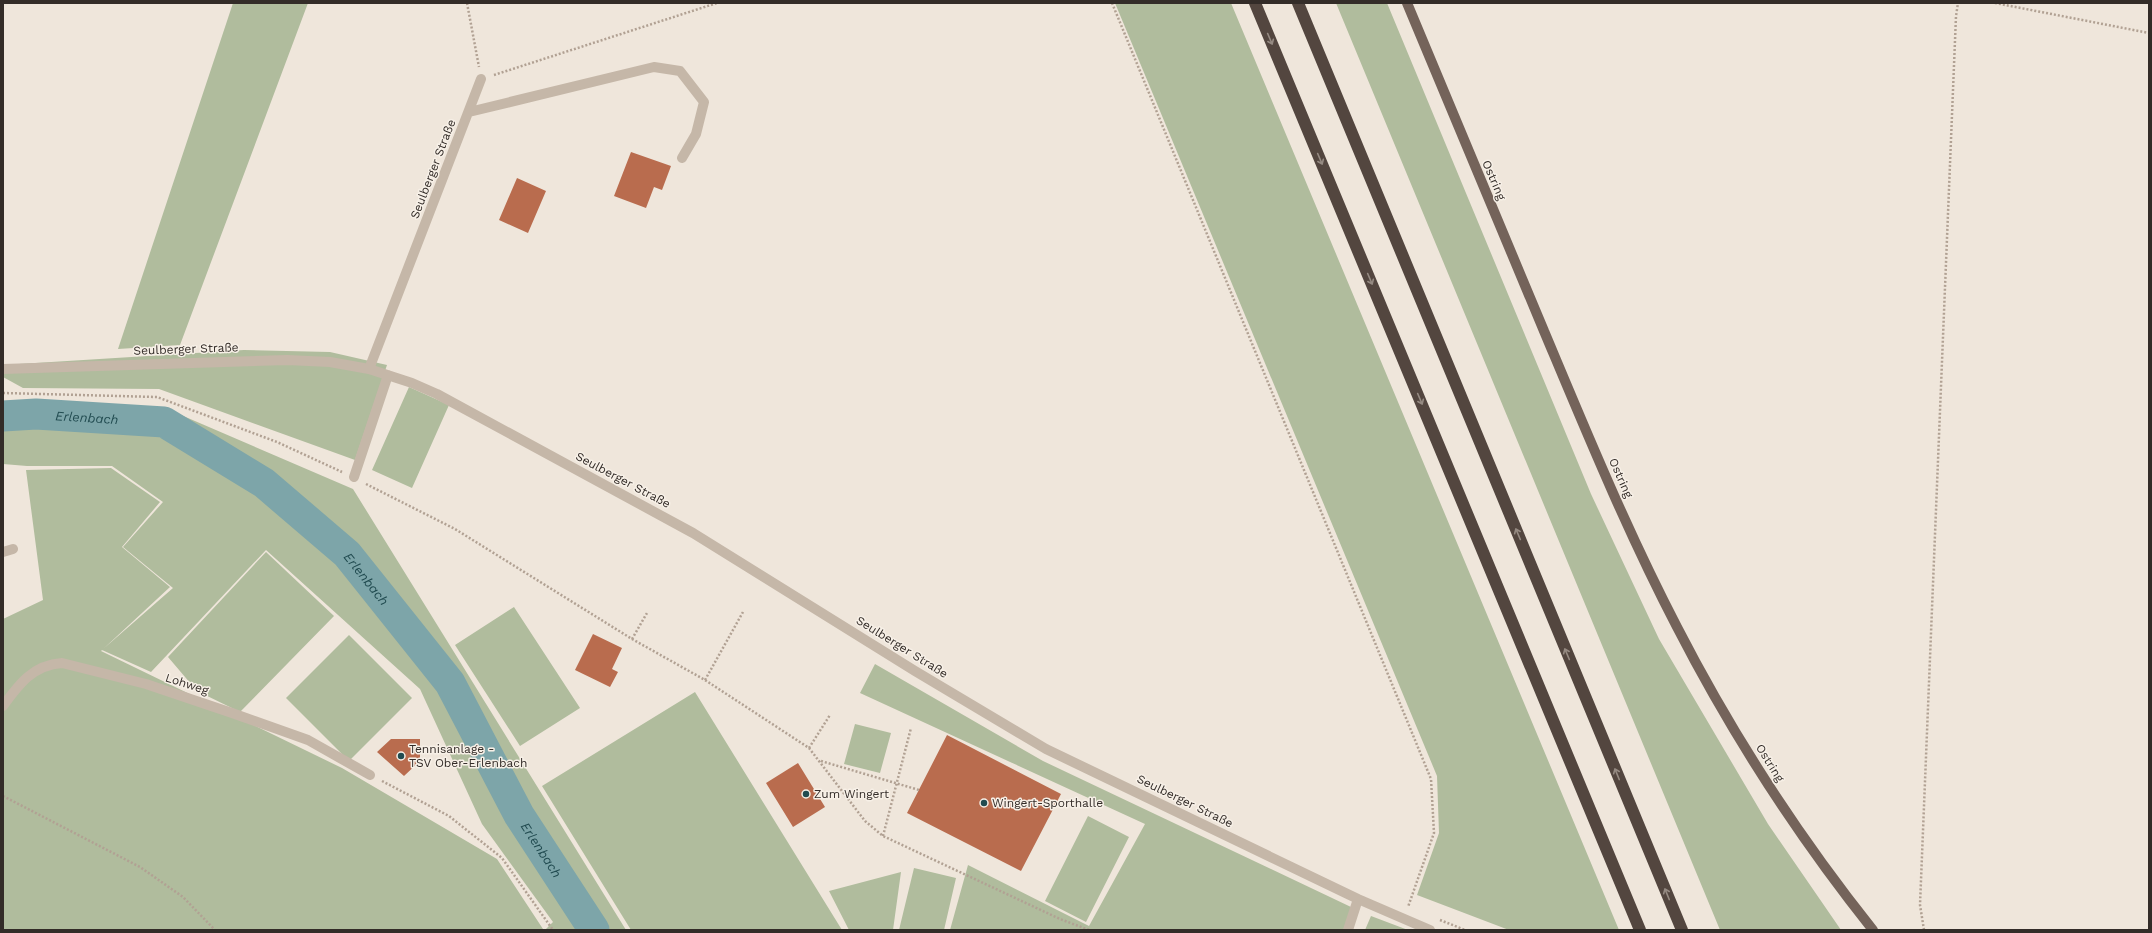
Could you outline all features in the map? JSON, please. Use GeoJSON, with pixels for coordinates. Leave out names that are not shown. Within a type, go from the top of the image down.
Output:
{"type":"FeatureCollection","features":[{"type":"Feature","properties":{"kind":"highway"},"geometry":{"type":"LineString","coordinates":[[1255,3],[1640,930]]}},
{"type":"Feature","properties":{"kind":"highway"},"geometry":{"type":"LineString","coordinates":[[1298,3],[1682,930]]}},
{"type":"Feature","properties":{"kind":"main road","name":"Ostring"},"geometry":{"type":"LineString","coordinates":[[1407,3],[1609,485],[1677,627],[1730,721],[1787,814],[1832,879],[1873,930]]}},
{"type":"Feature","properties":{"kind":"street","name":"Seulberger Straße"},"geometry":{"type":"LineString","coordinates":[[469,112],[654,67],[680,71],[704,102],[696,134],[682,158]]}},
{"type":"Feature","properties":{"kind":"street","name":"Seulberger Straße"},"geometry":{"type":"LineString","coordinates":[[369,369],[481,79]]}},
{"type":"Feature","properties":{"kind":"street","name":"Seulberger Straße"},"geometry":{"type":"LineString","coordinates":[[3,369],[287,360],[330,362],[369,369],[437,394],[693,533],[914,671],[1046,749],[1358,899],[1430,930]]}},
{"type":"Feature","properties":{"kind":"street"},"geometry":{"type":"LineString","coordinates":[[354,478],[388,375]]}},
{"type":"Feature","properties":{"kind":"street","name":"Lohweg"},"geometry":{"type":"LineString","coordinates":[[3,706],[21,681],[48,664],[62,663],[146,684],[308,740],[370,775]]}},
{"type":"Feature","properties":{"kind":"street"},"geometry":{"type":"LineString","coordinates":[[1348,930],[1358,899]]}},
{"type":"Feature","properties":{"kind":"path"},"geometry":{"type":"LineString","coordinates":[[467,3],[481,79],[717,3]]}},
{"type":"Feature","properties":{"kind":"path"},"geometry":{"type":"LineString","coordinates":[[1112,3],[1431,779],[1434,832],[1408,907]]}},
{"type":"Feature","properties":{"kind":"path"},"geometry":{"type":"LineString","coordinates":[[1924,930],[1920,905],[1958,3]]}},
{"type":"Feature","properties":{"kind":"path"},"geometry":{"type":"LineString","coordinates":[[1995,3],[2149,33]]}},
{"type":"Feature","properties":{"kind":"path"},"geometry":{"type":"LineString","coordinates":[[3,393],[157,397],[277,442],[354,478],[454,530],[632,639],[705,680],[809,748],[865,821],[883,836],[1060,919],[1089,930]]}},
{"type":"Feature","properties":{"kind":"path"},"geometry":{"type":"LineString","coordinates":[[705,680],[743,612]]}},
{"type":"Feature","properties":{"kind":"path"},"geometry":{"type":"LineString","coordinates":[[632,639],[647,613]]}},
{"type":"Feature","properties":{"kind":"path"},"geometry":{"type":"LineString","coordinates":[[809,748],[830,715]]}},
{"type":"Feature","properties":{"kind":"path"},"geometry":{"type":"LineString","coordinates":[[883,836],[912,728]]}},
{"type":"Feature","properties":{"kind":"path"},"geometry":{"type":"LineString","coordinates":[[820,761],[919,790]]}},
{"type":"Feature","properties":{"kind":"path"},"geometry":{"type":"LineString","coordinates":[[370,775],[449,816],[502,858],[553,930]]}},
{"type":"Feature","properties":{"kind":"path"},"geometry":{"type":"LineString","coordinates":[[3,796],[140,867],[183,898],[215,930]]}},
{"type":"Feature","properties":{"kind":"green space"},"geometry":{"type":"Polygon","coordinates":[[[233,3],[308,3],[180,345],[118,349],[233,3]]]}},
{"type":"Feature","properties":{"kind":"green space"},"geometry":{"type":"Polygon","coordinates":[[[1115,3],[1231,3],[1619,930],[1509,930],[1417,895],[1439,833],[1437,776],[1115,3]]]}},
{"type":"Feature","properties":{"kind":"green space"},"geometry":{"type":"Polygon","coordinates":[[[1336,3],[1387,3],[1591,494],[1659,639],[1768,824],[1841,930],[1720,930],[1336,3]]]}},
{"type":"Feature","properties":{"kind":"green space"},"geometry":{"type":"Polygon","coordinates":[[[244,350],[330,352],[387,365],[355,460],[159,389],[23,388],[3,377],[3,365],[244,350]]]}},
{"type":"Feature","properties":{"kind":"green space"},"geometry":{"type":"Polygon","coordinates":[[[409,387],[449,405],[412,488],[372,470],[409,387]]]}},
{"type":"Feature","properties":{"kind":"green space"},"geometry":{"type":"Polygon","coordinates":[[[3,402],[174,412],[353,489],[626,930],[545,930],[553,922],[482,824],[420,689],[266,550],[151,672],[102,650],[173,588],[123,547],[163,502],[112,466],[27,466],[3,464],[3,402]]]}},
{"type":"Feature","properties":{"kind":"green space"},"geometry":{"type":"Polygon","coordinates":[[[111,468],[160,502],[122,547],[170,587],[101,651],[342,768],[497,859],[543,929],[3,930],[3,619],[43,600],[26,470],[111,468]]]}},
{"type":"Feature","properties":{"kind":"green space"},"geometry":{"type":"Polygon","coordinates":[[[266,552],[334,616],[240,712],[197,691],[168,657],[266,552]]]}},
{"type":"Feature","properties":{"kind":"green space"},"geometry":{"type":"Polygon","coordinates":[[[514,607],[580,708],[520,746],[455,645],[514,607]]]}},
{"type":"Feature","properties":{"kind":"green space"},"geometry":{"type":"Polygon","coordinates":[[[349,635],[412,698],[349,761],[286,698],[349,635]]]}},
{"type":"Feature","properties":{"kind":"green space"},"geometry":{"type":"Polygon","coordinates":[[[875,664],[1043,761],[1351,907],[1345,930],[950,930],[968,865],[1089,926],[1145,824],[860,693],[875,664]]]}},
{"type":"Feature","properties":{"kind":"green space"},"geometry":{"type":"Polygon","coordinates":[[[695,692],[842,930],[631,930],[542,786],[695,692]]]}},
{"type":"Feature","properties":{"kind":"green space"},"geometry":{"type":"Polygon","coordinates":[[[855,724],[891,733],[880,773],[844,764],[855,724]]]}},
{"type":"Feature","properties":{"kind":"green space"},"geometry":{"type":"Polygon","coordinates":[[[1088,816],[1129,837],[1086,922],[1045,901],[1088,816]]]}},
{"type":"Feature","properties":{"kind":"green space"},"geometry":{"type":"Polygon","coordinates":[[[914,868],[956,878],[944,930],[899,930],[914,868]]]}},
{"type":"Feature","properties":{"kind":"green space"},"geometry":{"type":"Polygon","coordinates":[[[901,872],[893,930],[849,930],[829,891],[901,872]]]}},
{"type":"Feature","properties":{"kind":"green space"},"geometry":{"type":"Polygon","coordinates":[[[1371,916],[1408,930],[1365,930],[1371,916]]]}},
{"type":"Feature","properties":{"kind":"building"},"geometry":{"type":"Polygon","coordinates":[[[631,152],[671,166],[662,190],[654,187],[646,208],[614,196],[631,152]]]}},
{"type":"Feature","properties":{"kind":"building"},"geometry":{"type":"Polygon","coordinates":[[[517,178],[546,191],[528,233],[499,220],[517,178]]]}},
{"type":"Feature","properties":{"kind":"building"},"geometry":{"type":"Polygon","coordinates":[[[593,634],[622,648],[612,669],[618,672],[610,687],[575,670],[593,634]]]}},
{"type":"Feature","properties":{"kind":"building","name":"Wingert-Sporthalle"},"geometry":{"type":"Polygon","coordinates":[[[947,735],[1061,794],[1021,871],[907,813],[947,735]]]}},
{"type":"Feature","properties":{"kind":"building","name":"Tennisanlage - TSV Ober-Erlenbach"},"geometry":{"type":"Polygon","coordinates":[[[391,739],[420,739],[420,761],[404,776],[377,752],[391,739]]]}},
{"type":"Feature","properties":{"kind":"building"},"geometry":{"type":"Polygon","coordinates":[[[798,763],[825,807],[793,827],[766,783],[798,763]]]}},
{"type":"Feature","properties":{"kind":"waterway","name":"Erlenbach"},"geometry":{"type":"LineString","coordinates":[[3,416],[36,414],[164,422],[264,483],[347,554],[450,683],[519,815],[594,930]]}},
{"type":"Feature","properties":{"kind":"place","name":"Tennisanlage - TSV Ober-Erlenbach"},"geometry":{"type":"Point","coordinates":[401,756]}},
{"type":"Feature","properties":{"kind":"place","name":"Zum Wingert"},"geometry":{"type":"Point","coordinates":[806,794]}},
{"type":"Feature","properties":{"kind":"place","name":"Wingert-Sporthalle"},"geometry":{"type":"Point","coordinates":[984,803]}}]}
